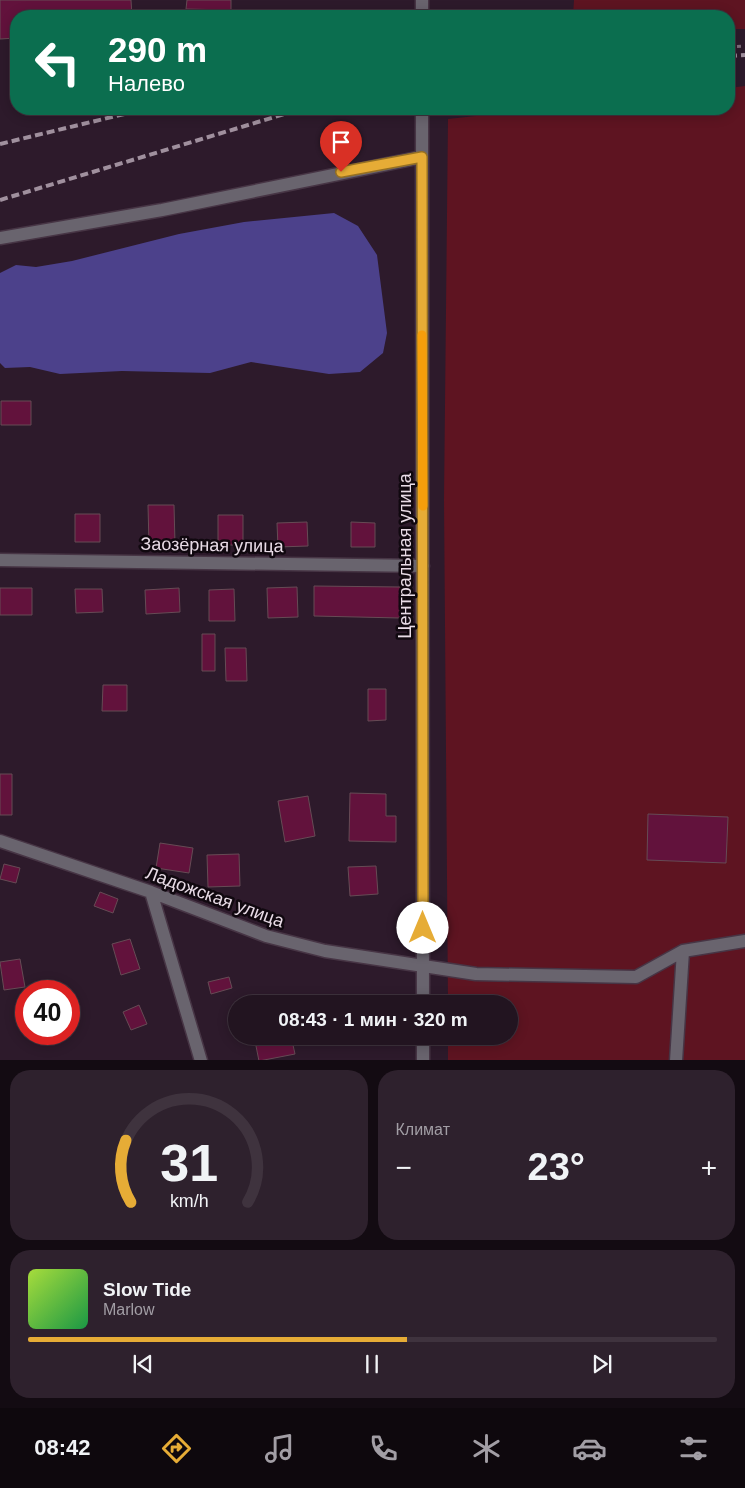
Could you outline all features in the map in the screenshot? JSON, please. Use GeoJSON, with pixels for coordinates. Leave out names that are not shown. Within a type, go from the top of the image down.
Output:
{"type":"FeatureCollection","features":[{"type":"Feature","properties":{"kind":"street","name":"Центральная улица"},"geometry":{"type":"LineString","coordinates":[[422,115],[423,995]]}},
{"type":"Feature","properties":{"kind":"street"},"geometry":{"type":"LineString","coordinates":[[0,238],[162,210],[422,157]]}},
{"type":"Feature","properties":{"kind":"street","name":"Заозёрная улица"},"geometry":{"type":"LineString","coordinates":[[0,560],[423,566]]}},
{"type":"Feature","properties":{"kind":"street","name":"Ладожская улица"},"geometry":{"type":"LineString","coordinates":[[0,841],[151,892],[266,936],[325,951],[476,974],[636,977],[683,951],[745,941]]}},
{"type":"Feature","properties":{"kind":"street"},"geometry":{"type":"LineString","coordinates":[[151,892],[201,1060]]}},
{"type":"Feature","properties":{"kind":"street"},"geometry":{"type":"LineString","coordinates":[[676,1060],[683,951]]}},
{"type":"Feature","properties":{"kind":"street"},"geometry":{"type":"LineString","coordinates":[[423,1045],[423,1060]]}},
{"type":"Feature","properties":{"kind":"shaded area"},"geometry":{"type":"Polygon","coordinates":[[[574,0],[745,0],[745,29],[735,29],[735,10],[573,10],[574,0]]]}},
{"type":"Feature","properties":{"kind":"shaded area"},"geometry":{"type":"Polygon","coordinates":[[[745,86],[745,1060],[448,1060],[448,1045],[518,1045],[518,995],[448,995],[444,500],[448,119],[485,115],[735,115],[735,87],[745,86]]]}},
{"type":"Feature","properties":{"kind":"shaded area"},"geometry":{"type":"Polygon","coordinates":[[[334,213],[358,226],[377,255],[387,333],[383,353],[360,372],[329,374],[251,362],[210,373],[122,371],[60,374],[30,367],[5,368],[0,363],[0,273],[16,265],[36,267],[72,261],[179,234],[244,222],[334,213]]]}},
{"type":"Feature","properties":{"kind":"building"},"geometry":{"type":"Polygon","coordinates":[[[0,0],[131,0],[132,10],[10,10],[10,38],[0,39],[0,0]]]}},
{"type":"Feature","properties":{"kind":"building"},"geometry":{"type":"Polygon","coordinates":[[[187,0],[231,0],[231,10],[186,9],[187,0]]]}},
{"type":"Feature","properties":{"kind":"building"},"geometry":{"type":"Polygon","coordinates":[[[1,401],[31,401],[31,425],[1,425],[1,401]]]}},
{"type":"Feature","properties":{"kind":"building"},"geometry":{"type":"Polygon","coordinates":[[[148,505],[174,505],[175,544],[149,545],[148,505]]]}},
{"type":"Feature","properties":{"kind":"building"},"geometry":{"type":"Polygon","coordinates":[[[75,514],[100,514],[100,542],[75,542],[75,514]]]}},
{"type":"Feature","properties":{"kind":"building"},"geometry":{"type":"Polygon","coordinates":[[[218,515],[243,515],[243,545],[218,545],[218,515]]]}},
{"type":"Feature","properties":{"kind":"building"},"geometry":{"type":"Polygon","coordinates":[[[307,522],[308,546],[278,547],[277,523],[307,522]]]}},
{"type":"Feature","properties":{"kind":"building"},"geometry":{"type":"Polygon","coordinates":[[[351,522],[375,523],[375,547],[351,547],[351,522]]]}},
{"type":"Feature","properties":{"kind":"building"},"geometry":{"type":"Polygon","coordinates":[[[314,586],[401,587],[400,618],[314,616],[314,586]]]}},
{"type":"Feature","properties":{"kind":"building"},"geometry":{"type":"Polygon","coordinates":[[[297,587],[298,617],[268,618],[267,588],[297,587]]]}},
{"type":"Feature","properties":{"kind":"building"},"geometry":{"type":"Polygon","coordinates":[[[0,588],[32,588],[32,615],[0,615],[0,588]]]}},
{"type":"Feature","properties":{"kind":"building"},"geometry":{"type":"Polygon","coordinates":[[[179,588],[180,612],[146,614],[145,590],[179,588]]]}},
{"type":"Feature","properties":{"kind":"building"},"geometry":{"type":"Polygon","coordinates":[[[75,589],[102,589],[103,612],[76,613],[75,589]]]}},
{"type":"Feature","properties":{"kind":"building"},"geometry":{"type":"Polygon","coordinates":[[[234,589],[235,621],[209,621],[209,590],[234,589]]]}},
{"type":"Feature","properties":{"kind":"building"},"geometry":{"type":"Polygon","coordinates":[[[202,634],[215,634],[215,671],[202,671],[202,634]]]}},
{"type":"Feature","properties":{"kind":"building"},"geometry":{"type":"Polygon","coordinates":[[[225,648],[246,648],[247,681],[226,681],[225,648]]]}},
{"type":"Feature","properties":{"kind":"building"},"geometry":{"type":"Polygon","coordinates":[[[103,685],[127,685],[127,711],[102,711],[103,685]]]}},
{"type":"Feature","properties":{"kind":"building"},"geometry":{"type":"Polygon","coordinates":[[[368,689],[386,689],[386,720],[368,721],[368,689]]]}},
{"type":"Feature","properties":{"kind":"building"},"geometry":{"type":"Polygon","coordinates":[[[0,774],[12,774],[12,815],[0,815],[0,774]]]}},
{"type":"Feature","properties":{"kind":"building"},"geometry":{"type":"Polygon","coordinates":[[[350,793],[386,794],[386,816],[396,816],[396,842],[349,841],[350,793]]]}},
{"type":"Feature","properties":{"kind":"building"},"geometry":{"type":"Polygon","coordinates":[[[308,796],[315,836],[285,842],[278,801],[308,796]]]}},
{"type":"Feature","properties":{"kind":"building"},"geometry":{"type":"Polygon","coordinates":[[[648,814],[728,817],[726,863],[647,860],[648,814]]]}},
{"type":"Feature","properties":{"kind":"building"},"geometry":{"type":"Polygon","coordinates":[[[160,843],[193,848],[189,873],[156,868],[160,843]]]}},
{"type":"Feature","properties":{"kind":"building"},"geometry":{"type":"Polygon","coordinates":[[[239,854],[240,886],[208,887],[207,855],[239,854]]]}},
{"type":"Feature","properties":{"kind":"building"},"geometry":{"type":"Polygon","coordinates":[[[4,864],[20,868],[16,883],[0,879],[4,864]]]}},
{"type":"Feature","properties":{"kind":"building"},"geometry":{"type":"Polygon","coordinates":[[[376,866],[378,894],[350,896],[348,867],[376,866]]]}},
{"type":"Feature","properties":{"kind":"building"},"geometry":{"type":"Polygon","coordinates":[[[100,892],[118,899],[113,913],[94,906],[100,892]]]}},
{"type":"Feature","properties":{"kind":"building"},"geometry":{"type":"Polygon","coordinates":[[[130,939],[140,969],[121,975],[112,944],[130,939]]]}},
{"type":"Feature","properties":{"kind":"building"},"geometry":{"type":"Polygon","coordinates":[[[20,959],[24,980],[15,980],[15,988],[4,990],[0,962],[20,959]]]}},
{"type":"Feature","properties":{"kind":"building"},"geometry":{"type":"Polygon","coordinates":[[[229,977],[232,988],[211,994],[208,982],[229,977]]]}},
{"type":"Feature","properties":{"kind":"building"},"geometry":{"type":"Polygon","coordinates":[[[139,1005],[147,1024],[131,1030],[123,1012],[139,1005]]]}},
{"type":"Feature","properties":{"kind":"building"},"geometry":{"type":"Polygon","coordinates":[[[256,1045],[293,1045],[295,1054],[259,1060],[256,1045]]]}},
{"type":"Feature","properties":{"kind":"railway"},"geometry":{"type":"LineString","coordinates":[[735,56],[745,55]]}},
{"type":"Feature","properties":{"kind":"railway"},"geometry":{"type":"LineString","coordinates":[[0,144],[120,115]]}},
{"type":"Feature","properties":{"kind":"railway"},"geometry":{"type":"LineString","coordinates":[[0,200],[281,115]]}},
{"type":"Feature","properties":{"kind":"slow traffic"},"geometry":{"type":"LineString","coordinates":[[422,335],[423,506]]}},
{"type":"Feature","properties":{"kind":"route"},"geometry":{"type":"LineString","coordinates":[[341,172],[422,157],[423,928]]}}]}
